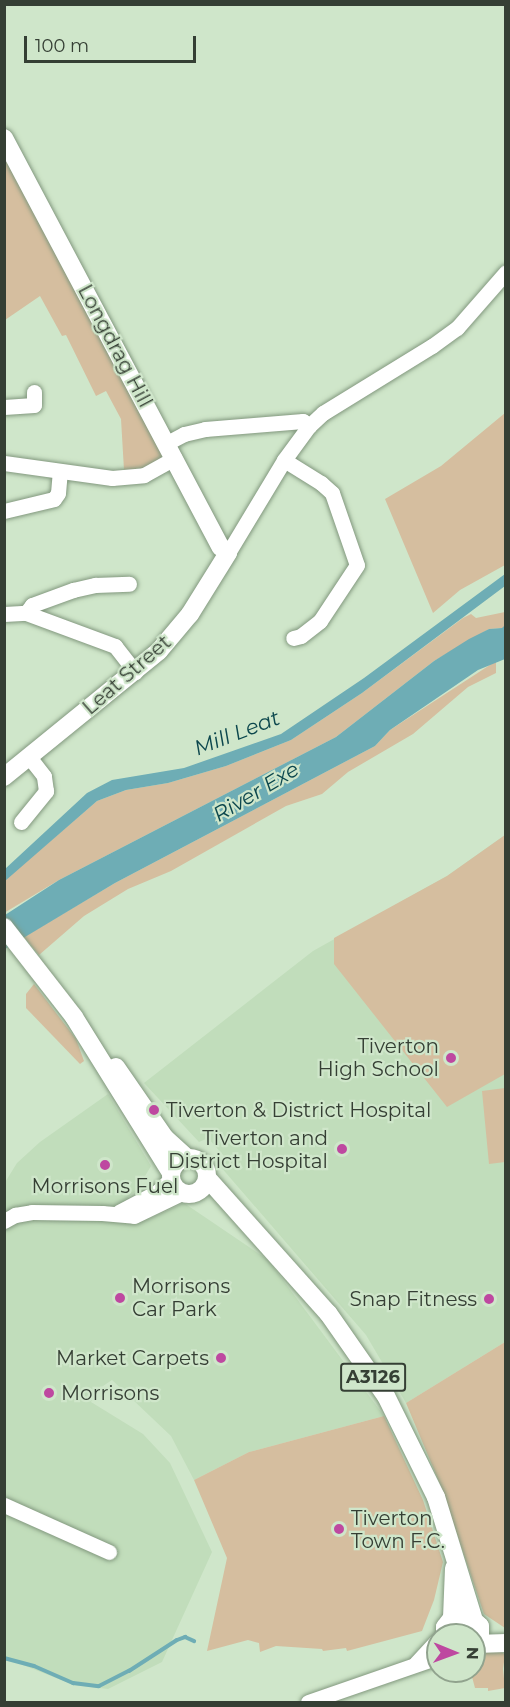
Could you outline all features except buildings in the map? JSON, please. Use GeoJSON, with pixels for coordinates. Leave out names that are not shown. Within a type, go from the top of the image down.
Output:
{"type":"FeatureCollection","features":[{"type":"Feature","properties":{"kind":"main road","name":"Longdrag Hill"},"geometry":{"type":"LineString","coordinates":[[4,138],[221,547],[228,553]]}},
{"type":"Feature","properties":{"kind":"main road","name":"Leat Street"},"geometry":{"type":"LineString","coordinates":[[4,777],[135,672],[177,632],[228,553]]}},
{"type":"Feature","properties":{"kind":"main road","name":"A3126"},"geometry":{"type":"LineString","coordinates":[[4,927],[74,1017],[179,1185],[247,1224]]}},
{"type":"Feature","properties":{"kind":"main road","name":"A3126"},"geometry":{"type":"LineString","coordinates":[[74,1017],[121,1073],[165,1138],[187,1158],[202,1162],[208,1179],[328,1313],[386,1396],[436,1497],[473,1623]]}},
{"type":"Feature","properties":{"kind":"main road"},"geometry":{"type":"LineString","coordinates":[[187,1158],[176,1163],[179,1185],[201,1191],[208,1179]]}},
{"type":"Feature","properties":{"kind":"main road","name":"A3126"},"geometry":{"type":"LineString","coordinates":[[445,1623],[455,1557]]}},
{"type":"Feature","properties":{"kind":"main road"},"geometry":{"type":"LineString","coordinates":[[453,1623],[462,1614],[469,1623]]}},
{"type":"Feature","properties":{"kind":"main road"},"geometry":{"type":"LineString","coordinates":[[486,1635],[506,1638]]}},
{"type":"Feature","properties":{"kind":"main road"},"geometry":{"type":"LineString","coordinates":[[486,1636],[506,1643]]}},
{"type":"Feature","properties":{"kind":"street"},"geometry":{"type":"LineString","coordinates":[[228,553],[284,460],[309,426],[323,413],[432,346],[457,328],[506,272]]}},
{"type":"Feature","properties":{"kind":"street"},"geometry":{"type":"LineString","coordinates":[[4,407],[34,405],[34,392]]}},
{"type":"Feature","properties":{"kind":"street"},"geometry":{"type":"LineString","coordinates":[[4,463],[112,478],[144,475],[171,451],[184,434],[205,429],[303,422],[309,426]]}},
{"type":"Feature","properties":{"kind":"street"},"geometry":{"type":"LineString","coordinates":[[284,460],[321,483],[332,493],[357,565],[320,621],[293,638]]}},
{"type":"Feature","properties":{"kind":"street"},"geometry":{"type":"LineString","coordinates":[[4,511],[54,499],[58,493],[60,472]]}},
{"type":"Feature","properties":{"kind":"street"},"geometry":{"type":"LineString","coordinates":[[26,613],[32,604],[73,590],[95,585],[129,584]]}},
{"type":"Feature","properties":{"kind":"street"},"geometry":{"type":"LineString","coordinates":[[4,614],[26,613],[115,646],[135,672]]}},
{"type":"Feature","properties":{"kind":"street"},"geometry":{"type":"LineString","coordinates":[[21,822],[46,791],[44,776],[29,757]]}},
{"type":"Feature","properties":{"kind":"street"},"geometry":{"type":"LineString","coordinates":[[4,1221],[15,1215],[32,1212],[113,1214],[179,1185]]}},
{"type":"Feature","properties":{"kind":"street"},"geometry":{"type":"LineString","coordinates":[[4,1505],[109,1552]]}},
{"type":"Feature","properties":{"kind":"street"},"geometry":{"type":"LineString","coordinates":[[416,1663],[426,1652]]}},
{"type":"Feature","properties":{"kind":"street"},"geometry":{"type":"LineString","coordinates":[[308,1702],[426,1660]]}},
{"type":"Feature","properties":{"kind":"shaded area"},"geometry":{"type":"Polygon","coordinates":[[[4,147],[166,460],[156,467],[124,470],[121,419],[106,391],[96,396],[66,335],[62,336],[40,296],[5,320],[4,147]]]}},
{"type":"Feature","properties":{"kind":"shaded area"},"geometry":{"type":"Polygon","coordinates":[[[505,413],[505,565],[460,590],[433,613],[385,499],[441,466],[505,413]]]}},
{"type":"Feature","properties":{"kind":"shaded area"},"geometry":{"type":"Polygon","coordinates":[[[505,612],[503,628],[489,629],[434,661],[336,737],[59,880],[4,913],[4,881],[97,801],[126,790],[168,783],[226,766],[291,740],[362,693],[463,618],[471,614],[476,618],[505,612]]]}},
{"type":"Feature","properties":{"kind":"shaded area"},"geometry":{"type":"Polygon","coordinates":[[[496,661],[496,673],[468,687],[413,734],[348,772],[322,794],[286,806],[171,871],[128,889],[84,916],[39,955],[24,937],[115,883],[375,746],[390,730],[496,661]]]}},
{"type":"Feature","properties":{"kind":"shaded area","name":"Tiverton and District Hospital"},"geometry":{"type":"Polygon","coordinates":[[[505,835],[505,1342],[406,1403],[366,1335],[220,1166],[224,1156],[208,1138],[199,1142],[144,1083],[313,951],[447,876],[505,835]]]}},
{"type":"Feature","properties":{"kind":"shaded area","name":"Tiverton High School"},"geometry":{"type":"Polygon","coordinates":[[[505,835],[505,1074],[447,1107],[334,964],[334,938],[447,876],[505,835]]]}},
{"type":"Feature","properties":{"kind":"shaded area"},"geometry":{"type":"Polygon","coordinates":[[[34,984],[76,1039],[84,1061],[80,1064],[26,1008],[26,994],[34,984]]]}},
{"type":"Feature","properties":{"kind":"shaded area"},"geometry":{"type":"Polygon","coordinates":[[[505,1088],[505,1162],[489,1164],[482,1091],[505,1088]]]}},
{"type":"Feature","properties":{"kind":"shaded area"},"geometry":{"type":"Polygon","coordinates":[[[108,1094],[151,1166],[136,1191],[128,1197],[149,1219],[184,1203],[268,1260],[384,1416],[249,1452],[194,1480],[171,1436],[112,1380],[97,1390],[91,1402],[143,1434],[170,1463],[212,1552],[162,1662],[108,1689],[74,1685],[5,1658],[4,1184],[17,1163],[40,1142],[108,1094]]]}},
{"type":"Feature","properties":{"kind":"shaded area"},"geometry":{"type":"Polygon","coordinates":[[[505,1342],[505,1628],[484,1614],[440,1484],[406,1403],[505,1342]]]}},
{"type":"Feature","properties":{"kind":"shaded area"},"geometry":{"type":"Polygon","coordinates":[[[384,1416],[423,1500],[443,1562],[434,1600],[422,1631],[347,1651],[346,1648],[323,1651],[322,1649],[276,1646],[260,1652],[259,1643],[248,1640],[207,1651],[227,1558],[194,1480],[249,1452],[384,1416]]]}},
{"type":"Feature","properties":{"kind":"shaded area"},"geometry":{"type":"Polygon","coordinates":[[[486,1652],[502,1652],[505,1655],[503,1669],[505,1688],[488,1691],[488,1688],[475,1688],[474,1683],[486,1683],[486,1652]]]}},
{"type":"Feature","properties":{"kind":"water"},"geometry":{"type":"Polygon","coordinates":[[[505,574],[505,586],[362,693],[291,740],[226,766],[168,783],[126,790],[97,801],[5,881],[5,869],[87,793],[112,780],[184,768],[281,734],[364,678],[505,574]]]}},
{"type":"Feature","properties":{"kind":"water","name":"River Exe"},"geometry":{"type":"Polygon","coordinates":[[[505,625],[505,659],[478,670],[390,730],[375,746],[115,883],[5,949],[5,915],[59,880],[336,737],[434,661],[469,639],[489,629],[502,628],[505,625]]]}},
{"type":"Feature","properties":{"kind":"waterway"},"geometry":{"type":"LineString","coordinates":[[4,1658],[34,1666],[73,1683],[99,1686],[129,1671],[177,1640],[185,1637],[194,1641]]}},
{"type":"Feature","properties":{"kind":"place","name":"Tiverton High School"},"geometry":{"type":"Point","coordinates":[451,1058]}},
{"type":"Feature","properties":{"kind":"place","name":"Tiverton & District Hospital"},"geometry":{"type":"Point","coordinates":[154,1110]}},
{"type":"Feature","properties":{"kind":"place","name":"Tiverton and District Hospital"},"geometry":{"type":"Point","coordinates":[342,1149]}},
{"type":"Feature","properties":{"kind":"place","name":"Morrisons Fuel"},"geometry":{"type":"Point","coordinates":[105,1165]}},
{"type":"Feature","properties":{"kind":"place","name":"Morrisons Car Park"},"geometry":{"type":"Point","coordinates":[120,1298]}},
{"type":"Feature","properties":{"kind":"place","name":"Snap Fitness"},"geometry":{"type":"Point","coordinates":[489,1299]}},
{"type":"Feature","properties":{"kind":"place","name":"Market Carpets"},"geometry":{"type":"Point","coordinates":[221,1358]}},
{"type":"Feature","properties":{"kind":"place","name":"Morrisons"},"geometry":{"type":"Point","coordinates":[49,1393]}},
{"type":"Feature","properties":{"kind":"place","name":"Tiverton Town F.C."},"geometry":{"type":"Point","coordinates":[339,1529]}},
{"type":"Feature","properties":{"kind":"water label","name":"Mill Leat"},"geometry":{"type":"Point","coordinates":[237,733]}}]}
